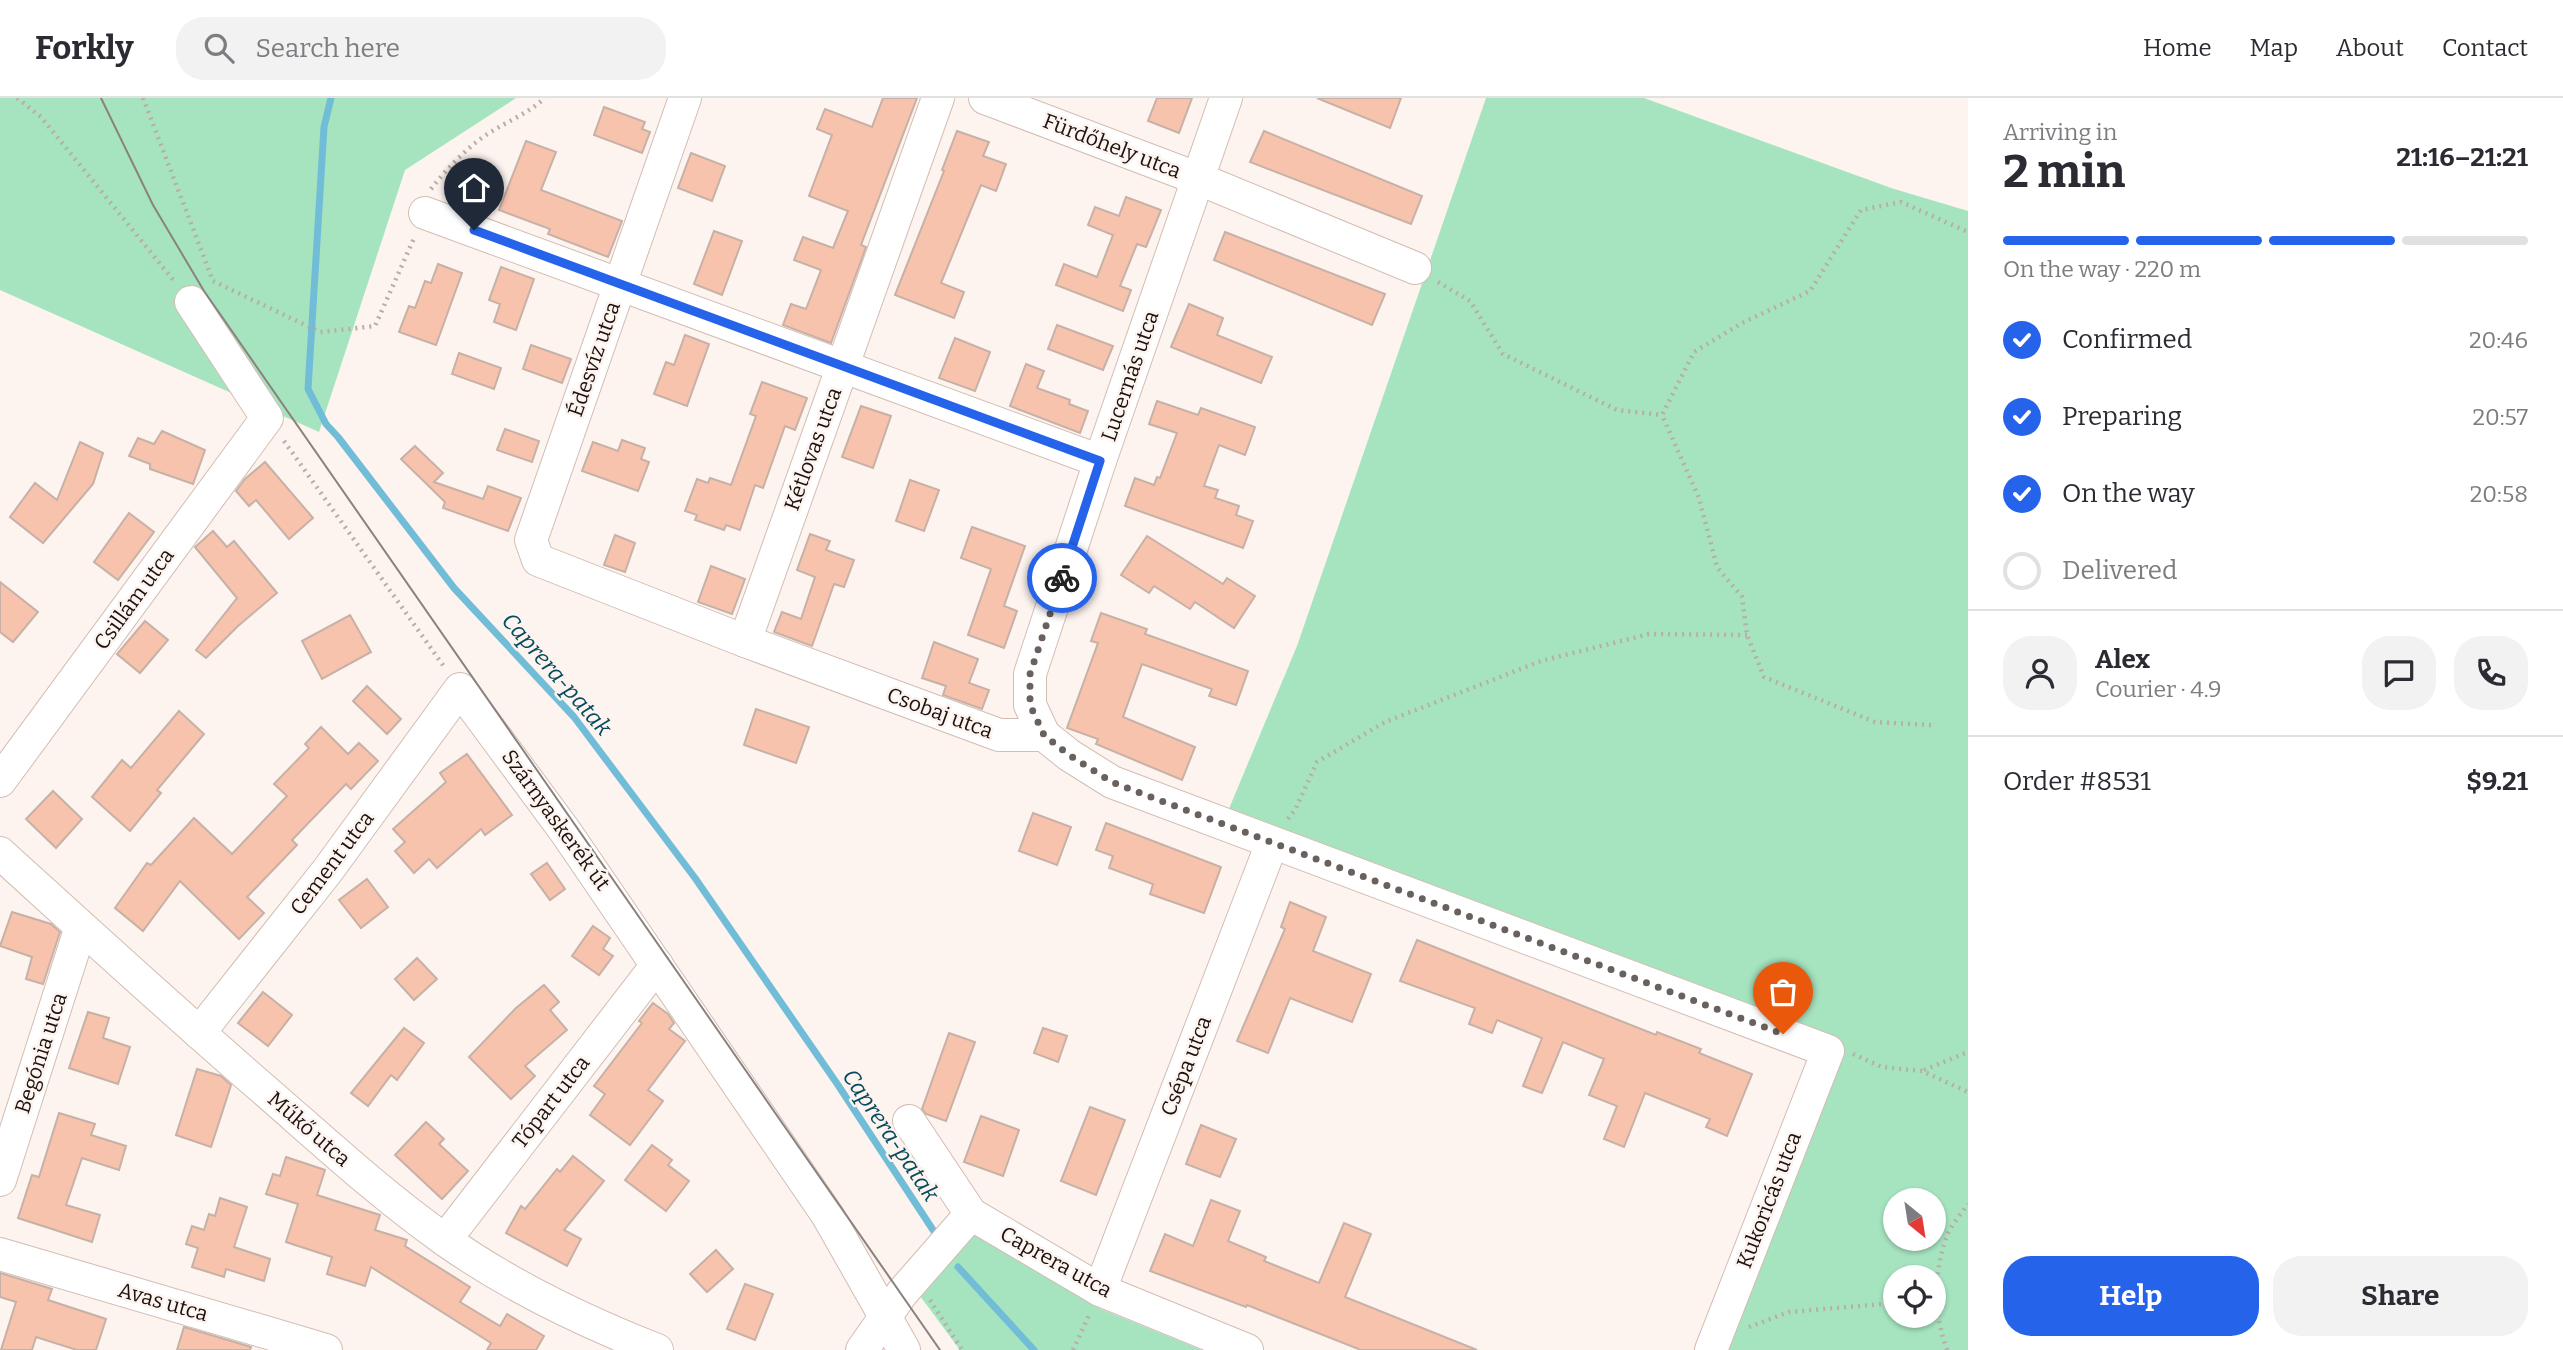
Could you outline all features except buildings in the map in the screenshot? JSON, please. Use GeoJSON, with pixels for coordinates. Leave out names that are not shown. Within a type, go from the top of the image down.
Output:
{"type":"FeatureCollection","features":[{"type":"Feature","properties":{"kind":"street","name":"Édesvíz utca"},"geometry":{"type":"LineString","coordinates":[[531,540],[685,98]]}},
{"type":"Feature","properties":{"kind":"street","name":"Kétlovas utca"},"geometry":{"type":"LineString","coordinates":[[745,641],[938,98]]}},
{"type":"Feature","properties":{"kind":"street","name":"Fürdőhely utca"},"geometry":{"type":"LineString","coordinates":[[985,98],[1199,179],[1415,268]]}},
{"type":"Feature","properties":{"kind":"street","name":"Lucernás utca"},"geometry":{"type":"LineString","coordinates":[[1044,735],[1030,705],[1030,674],[1100,461],[1226,98]]}},
{"type":"Feature","properties":{"kind":"street"},"geometry":{"type":"LineString","coordinates":[[425,213],[1100,461]]}},
{"type":"Feature","properties":{"kind":"street"},"geometry":{"type":"LineString","coordinates":[[191,302],[267,418]]}},
{"type":"Feature","properties":{"kind":"street","name":"Csillám utca"},"geometry":{"type":"LineString","coordinates":[[0,781],[267,418]]}},
{"type":"Feature","properties":{"kind":"street","name":"Csobaj utca"},"geometry":{"type":"LineString","coordinates":[[531,540],[538,560],[745,641],[999,736],[1044,735]]}},
{"type":"Feature","properties":{"kind":"street","name":"Szárnyaskerék út"},"geometry":{"type":"LineString","coordinates":[[460,689],[565,831],[828,1216],[904,1350]]}},
{"type":"Feature","properties":{"kind":"street","name":"Cement utca"},"geometry":{"type":"LineString","coordinates":[[199,1033],[328,870],[460,689]]}},
{"type":"Feature","properties":{"kind":"street"},"geometry":{"type":"LineString","coordinates":[[1044,735],[1069,755],[1112,782],[1828,1051]]}},
{"type":"Feature","properties":{"kind":"street","name":"Csépa utca"},"geometry":{"type":"LineString","coordinates":[[1100,1290],[1272,843]]}},
{"type":"Feature","properties":{"kind":"street","name":"Műkő utca"},"geometry":{"type":"LineString","coordinates":[[0,853],[199,1033],[365,1177],[445,1240],[599,1339],[657,1350]]}},
{"type":"Feature","properties":{"kind":"street","name":"Begónia utca"},"geometry":{"type":"LineString","coordinates":[[0,1180],[81,927]]}},
{"type":"Feature","properties":{"kind":"street","name":"Tópart utca"},"geometry":{"type":"LineString","coordinates":[[445,1240],[657,965]]}},
{"type":"Feature","properties":{"kind":"street","name":"Kukoricás utca"},"geometry":{"type":"LineString","coordinates":[[1713,1345],[1828,1051]]}},
{"type":"Feature","properties":{"kind":"street","name":"Caprera utca"},"geometry":{"type":"LineString","coordinates":[[909,1121],[971,1214],[1100,1290],[1247,1350]]}},
{"type":"Feature","properties":{"kind":"street"},"geometry":{"type":"LineString","coordinates":[[862,1350],[884,1317],[971,1214]]}},
{"type":"Feature","properties":{"kind":"street","name":"Avas utca"},"geometry":{"type":"LineString","coordinates":[[0,1254],[326,1350]]}},
{"type":"Feature","properties":{"kind":"path"},"geometry":{"type":"LineString","coordinates":[[17,98],[41,117],[191,302]]}},
{"type":"Feature","properties":{"kind":"path"},"geometry":{"type":"LineString","coordinates":[[143,98],[213,281],[320,332],[375,326]]}},
{"type":"Feature","properties":{"kind":"path"},"geometry":{"type":"LineString","coordinates":[[1662,415],[1694,352],[1742,323],[1810,291],[1861,209],[1901,202],[1968,232]]}},
{"type":"Feature","properties":{"kind":"path"},"geometry":{"type":"LineString","coordinates":[[1415,268],[1469,301],[1503,354],[1617,410],[1662,415]]}},
{"type":"Feature","properties":{"kind":"path"},"geometry":{"type":"LineString","coordinates":[[1662,415],[1699,498],[1717,567],[1742,597],[1747,635],[1764,677],[1875,722],[1931,724]]}},
{"type":"Feature","properties":{"kind":"path"},"geometry":{"type":"LineString","coordinates":[[267,418],[460,689]]}},
{"type":"Feature","properties":{"kind":"path"},"geometry":{"type":"LineString","coordinates":[[1272,843],[1296,808],[1317,762],[1385,723],[1541,661],[1649,634],[1747,635]]}},
{"type":"Feature","properties":{"kind":"path"},"geometry":{"type":"LineString","coordinates":[[1828,1051],[1837,1050],[1859,1056],[1882,1067],[1923,1071],[1968,1092]]}},
{"type":"Feature","properties":{"kind":"path"},"geometry":{"type":"LineString","coordinates":[[1923,1071],[1968,1052]]}},
{"type":"Feature","properties":{"kind":"path"},"geometry":{"type":"LineString","coordinates":[[1940,1265],[1947,1235],[1968,1204]]}},
{"type":"Feature","properties":{"kind":"path"},"geometry":{"type":"LineString","coordinates":[[916,1279],[962,1350]]}},
{"type":"Feature","properties":{"kind":"path"},"geometry":{"type":"LineString","coordinates":[[1073,1350],[1100,1290]]}},
{"type":"Feature","properties":{"kind":"path"},"geometry":{"type":"LineString","coordinates":[[1713,1345],[1789,1312],[1883,1304]]}},
{"type":"Feature","properties":{"kind":"path"},"geometry":{"type":"LineString","coordinates":[[1942,1328],[1947,1350]]}},
{"type":"Feature","properties":{"kind":"green space"},"geometry":{"type":"Polygon","coordinates":[[[0,98],[516,98],[405,170],[319,432],[0,290],[0,98]]]}},
{"type":"Feature","properties":{"kind":"green space"},"geometry":{"type":"Polygon","coordinates":[[[1486,98],[1644,98],[1891,188],[1968,211],[1968,1350],[1724,1350],[1834,1061],[1223,823],[1297,646],[1486,98]]]}},
{"type":"Feature","properties":{"kind":"green space"},"geometry":{"type":"Polygon","coordinates":[[[976,1232],[1101,1309],[1202,1350],[960,1350],[920,1296],[976,1232]]]}},
{"type":"Feature","properties":{"kind":"waterway","name":"Caprera-patak"},"geometry":{"type":"LineString","coordinates":[[331,98],[324,127],[308,389],[326,424],[454,588],[574,717],[695,878],[838,1085],[935,1233]]}},
{"type":"Feature","properties":{"kind":"waterway","name":"Caprera-patak"},"geometry":{"type":"LineString","coordinates":[[958,1267],[1034,1350]]}},
{"type":"Feature","properties":{"kind":"tram line"},"geometry":{"type":"LineString","coordinates":[[101,98],[153,205],[204,291],[940,1350]]}},
{"type":"Feature","properties":{"kind":"way so far"},"geometry":{"type":"LineString","coordinates":[[1062,578],[1030,674],[1030,705],[1044,735],[1069,755],[1112,782],[1135,791],[1783,1034]]}},
{"type":"Feature","properties":{"kind":"route"},"geometry":{"type":"LineString","coordinates":[[474,230],[1100,461],[1062,578]]}}]}
